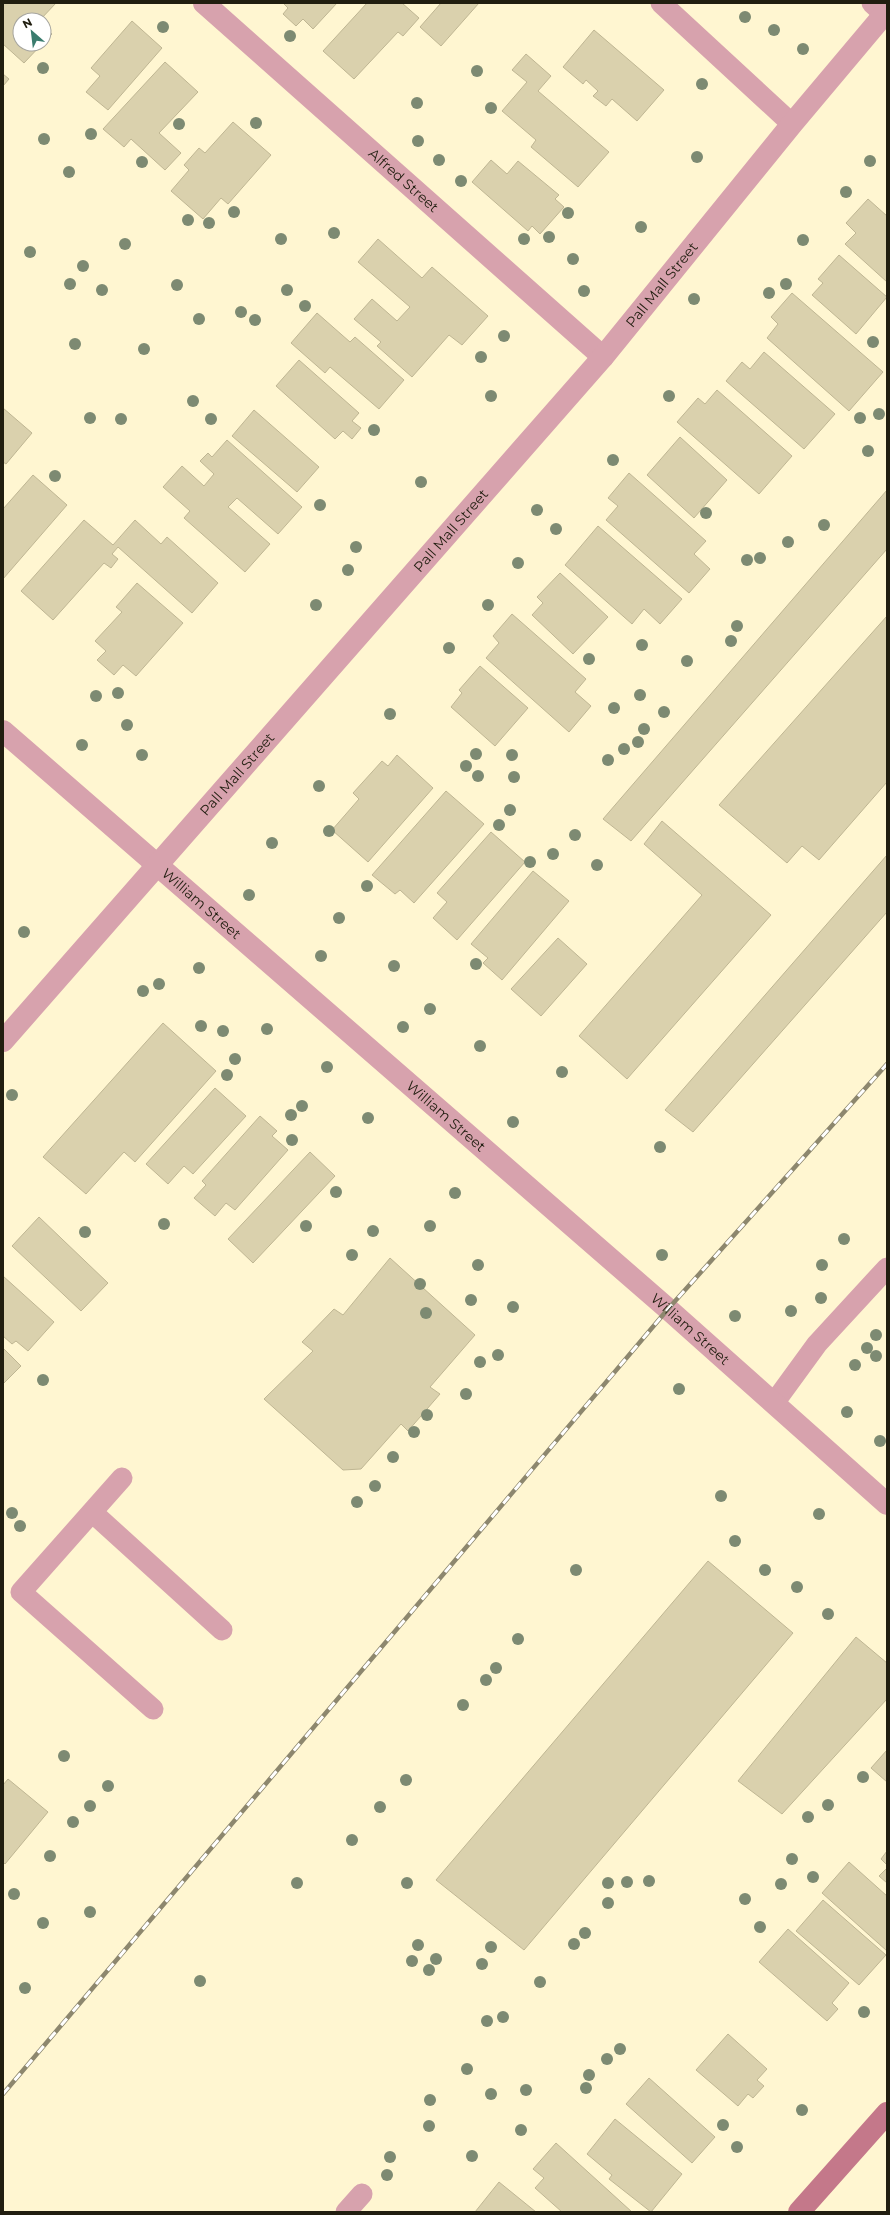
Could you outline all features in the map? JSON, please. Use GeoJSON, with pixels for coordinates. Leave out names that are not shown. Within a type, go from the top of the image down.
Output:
{"type":"FeatureCollection","features":[{"type":"Feature","properties":{"kind":"street","name":"Alfred Street"},"geometry":{"type":"LineString","coordinates":[[204,3],[603,357]]}},
{"type":"Feature","properties":{"kind":"street","name":"Pall Mall Street"},"geometry":{"type":"LineString","coordinates":[[3,1041],[603,357],[792,124],[881,9]]}},
{"type":"Feature","properties":{"kind":"street","name":"William Street"},"geometry":{"type":"LineString","coordinates":[[3,731],[774,1403],[887,1504]]}},
{"type":"Feature","properties":{"kind":"street"},"geometry":{"type":"LineString","coordinates":[[799,2212],[887,2113]]}},
{"type":"Feature","properties":{"kind":"lane"},"geometry":{"type":"LineString","coordinates":[[662,3],[792,124]]}},
{"type":"Feature","properties":{"kind":"lane"},"geometry":{"type":"LineString","coordinates":[[774,1403],[817,1344],[887,1268]]}},
{"type":"Feature","properties":{"kind":"lane"},"geometry":{"type":"LineString","coordinates":[[122,1478],[21,1592],[153,1709]]}},
{"type":"Feature","properties":{"kind":"lane"},"geometry":{"type":"LineString","coordinates":[[92,1512],[222,1630]]}},
{"type":"Feature","properties":{"kind":"lane"},"geometry":{"type":"LineString","coordinates":[[346,2212],[362,2194]]}},
{"type":"Feature","properties":{"kind":"building"},"geometry":{"type":"Polygon","coordinates":[[[3,3],[56,3],[48,12],[12,12],[12,52],[34,52],[24,63],[3,44],[3,3]]]}},
{"type":"Feature","properties":{"kind":"building"},"geometry":{"type":"Polygon","coordinates":[[[283,3],[337,3],[313,29],[303,19],[296,26],[283,14],[288,8],[283,3]]]}},
{"type":"Feature","properties":{"kind":"building"},"geometry":{"type":"Polygon","coordinates":[[[367,3],[402,3],[419,18],[403,36],[398,32],[354,79],[323,51],[367,3]]]}},
{"type":"Feature","properties":{"kind":"building"},"geometry":{"type":"Polygon","coordinates":[[[441,3],[479,3],[441,46],[420,27],[441,3]]]}},
{"type":"Feature","properties":{"kind":"building"},"geometry":{"type":"Polygon","coordinates":[[[132,21],[162,48],[108,110],[86,92],[100,76],[91,68],[132,21]]]}},
{"type":"Feature","properties":{"kind":"building"},"geometry":{"type":"Polygon","coordinates":[[[594,30],[664,90],[637,121],[612,99],[606,106],[593,96],[598,91],[586,80],[583,84],[563,67],[594,30]]]}},
{"type":"Feature","properties":{"kind":"building"},"geometry":{"type":"Polygon","coordinates":[[[526,54],[551,76],[538,91],[609,152],[578,187],[531,147],[536,140],[502,111],[527,82],[512,70],[526,54]]]}},
{"type":"Feature","properties":{"kind":"building"},"geometry":{"type":"Polygon","coordinates":[[[165,62],[198,92],[159,133],[181,153],[165,170],[131,139],[124,147],[103,129],[165,62]]]}},
{"type":"Feature","properties":{"kind":"building"},"geometry":{"type":"Polygon","coordinates":[[[3,74],[9,79],[3,86],[3,74]]]}},
{"type":"Feature","properties":{"kind":"building"},"geometry":{"type":"Polygon","coordinates":[[[233,122],[271,155],[228,204],[221,198],[203,219],[171,191],[189,170],[184,165],[199,148],[205,153],[233,122]]]}},
{"type":"Feature","properties":{"kind":"building"},"geometry":{"type":"Polygon","coordinates":[[[491,160],[507,174],[518,161],[559,195],[555,199],[564,207],[540,234],[532,226],[528,231],[472,182],[491,160]]]}},
{"type":"Feature","properties":{"kind":"building"},"geometry":{"type":"Polygon","coordinates":[[[868,199],[887,216],[887,282],[845,244],[856,233],[846,223],[868,199]]]}},
{"type":"Feature","properties":{"kind":"building"},"geometry":{"type":"Polygon","coordinates":[[[378,239],[422,278],[432,267],[488,316],[462,345],[449,335],[412,377],[377,346],[381,342],[354,319],[372,299],[397,321],[410,307],[358,262],[378,239]]]}},
{"type":"Feature","properties":{"kind":"building"},"geometry":{"type":"Polygon","coordinates":[[[839,255],[887,297],[856,334],[812,295],[823,283],[818,279],[839,255]]]}},
{"type":"Feature","properties":{"kind":"building"},"geometry":{"type":"Polygon","coordinates":[[[792,293],[883,372],[849,411],[767,338],[778,324],[771,317],[792,293]]]}},
{"type":"Feature","properties":{"kind":"building"},"geometry":{"type":"Polygon","coordinates":[[[317,313],[350,342],[355,337],[404,380],[379,409],[330,367],[325,373],[291,343],[317,313]]]}},
{"type":"Feature","properties":{"kind":"building"},"geometry":{"type":"Polygon","coordinates":[[[764,352],[835,414],[804,449],[726,381],[742,362],[750,369],[764,352]]]}},
{"type":"Feature","properties":{"kind":"building"},"geometry":{"type":"Polygon","coordinates":[[[299,360],[359,413],[352,421],[361,428],[352,439],[343,431],[335,439],[276,386],[299,360]]]}},
{"type":"Feature","properties":{"kind":"building"},"geometry":{"type":"Polygon","coordinates":[[[717,390],[792,456],[759,494],[677,422],[698,398],[705,404],[717,390]]]}},
{"type":"Feature","properties":{"kind":"building"},"geometry":{"type":"Polygon","coordinates":[[[3,408],[32,433],[6,464],[3,462],[3,408]]]}},
{"type":"Feature","properties":{"kind":"building"},"geometry":{"type":"Polygon","coordinates":[[[254,410],[319,467],[297,492],[232,436],[254,410]]]}},
{"type":"Feature","properties":{"kind":"building"},"geometry":{"type":"Polygon","coordinates":[[[680,437],[727,480],[694,518],[647,475],[680,437]]]}},
{"type":"Feature","properties":{"kind":"building"},"geometry":{"type":"Polygon","coordinates":[[[227,440],[302,507],[278,534],[237,498],[228,507],[270,544],[245,572],[184,518],[190,511],[163,487],[182,466],[204,486],[214,474],[200,461],[208,453],[212,457],[227,440]]]}},
{"type":"Feature","properties":{"kind":"building"},"geometry":{"type":"Polygon","coordinates":[[[629,473],[706,541],[694,554],[710,569],[689,593],[606,520],[618,506],[608,498],[629,473]]]}},
{"type":"Feature","properties":{"kind":"building"},"geometry":{"type":"Polygon","coordinates":[[[33,475],[67,505],[3,579],[3,509],[33,475]]]}},
{"type":"Feature","properties":{"kind":"building"},"geometry":{"type":"Polygon","coordinates":[[[887,490],[887,549],[631,841],[603,819],[887,490]]]}},
{"type":"Feature","properties":{"kind":"building"},"geometry":{"type":"Polygon","coordinates":[[[84,520],[113,545],[135,520],[161,544],[167,537],[218,583],[192,613],[118,547],[112,554],[118,559],[111,568],[104,563],[53,620],[21,591],[84,520]]]}},
{"type":"Feature","properties":{"kind":"building"},"geometry":{"type":"Polygon","coordinates":[[[598,526],[682,599],[660,624],[644,609],[632,624],[565,565],[598,526]]]}},
{"type":"Feature","properties":{"kind":"building"},"geometry":{"type":"Polygon","coordinates":[[[560,573],[608,617],[573,654],[532,615],[543,603],[537,597],[560,573]]]}},
{"type":"Feature","properties":{"kind":"building"},"geometry":{"type":"Polygon","coordinates":[[[137,583],[183,623],[136,676],[123,665],[114,675],[97,660],[106,651],[95,641],[122,612],[116,607],[137,583]]]}},
{"type":"Feature","properties":{"kind":"building"},"geometry":{"type":"Polygon","coordinates":[[[512,614],[586,679],[575,692],[591,706],[569,732],[486,658],[499,643],[493,636],[512,614]]]}},
{"type":"Feature","properties":{"kind":"building"},"geometry":{"type":"Polygon","coordinates":[[[887,616],[887,782],[819,860],[802,846],[787,863],[719,805],[887,616]]]}},
{"type":"Feature","properties":{"kind":"building"},"geometry":{"type":"Polygon","coordinates":[[[480,666],[528,708],[495,746],[451,707],[462,693],[459,690],[480,666]]]}},
{"type":"Feature","properties":{"kind":"building"},"geometry":{"type":"Polygon","coordinates":[[[397,755],[433,788],[368,862],[332,830],[359,799],[353,793],[382,761],[388,766],[397,755]]]}},
{"type":"Feature","properties":{"kind":"building"},"geometry":{"type":"Polygon","coordinates":[[[446,791],[484,824],[414,903],[400,890],[395,894],[372,875],[446,791]]]}},
{"type":"Feature","properties":{"kind":"building"},"geometry":{"type":"Polygon","coordinates":[[[662,821],[771,915],[627,1079],[579,1036],[702,895],[644,844],[662,821]]]}},
{"type":"Feature","properties":{"kind":"building"},"geometry":{"type":"Polygon","coordinates":[[[491,832],[525,862],[457,940],[433,918],[447,902],[437,893],[491,832]]]}},
{"type":"Feature","properties":{"kind":"building"},"geometry":{"type":"Polygon","coordinates":[[[887,855],[887,912],[693,1132],[665,1110],[887,855]]]}},
{"type":"Feature","properties":{"kind":"building"},"geometry":{"type":"Polygon","coordinates":[[[533,871],[569,901],[502,980],[483,963],[488,958],[471,944],[533,871]]]}},
{"type":"Feature","properties":{"kind":"building"},"geometry":{"type":"Polygon","coordinates":[[[558,938],[587,964],[541,1016],[511,989],[558,938]]]}},
{"type":"Feature","properties":{"kind":"building"},"geometry":{"type":"Polygon","coordinates":[[[163,1023],[216,1071],[135,1162],[124,1152],[86,1194],[43,1157],[163,1023]]]}},
{"type":"Feature","properties":{"kind":"building"},"geometry":{"type":"Polygon","coordinates":[[[215,1088],[246,1116],[193,1174],[184,1166],[168,1184],[146,1164],[215,1088]]]}},
{"type":"Feature","properties":{"kind":"building"},"geometry":{"type":"Polygon","coordinates":[[[260,1116],[277,1131],[272,1136],[288,1150],[235,1210],[226,1203],[215,1216],[194,1198],[206,1185],[202,1181],[260,1116]]]}},
{"type":"Feature","properties":{"kind":"building"},"geometry":{"type":"Polygon","coordinates":[[[310,1152],[335,1176],[253,1263],[228,1239],[310,1152]]]}},
{"type":"Feature","properties":{"kind":"building"},"geometry":{"type":"Polygon","coordinates":[[[39,1217],[108,1283],[81,1311],[12,1246],[39,1217]]]}},
{"type":"Feature","properties":{"kind":"building"},"geometry":{"type":"Polygon","coordinates":[[[390,1258],[475,1335],[430,1387],[440,1394],[408,1431],[401,1424],[361,1469],[343,1470],[264,1399],[313,1351],[302,1342],[334,1309],[343,1315],[390,1258]]]}},
{"type":"Feature","properties":{"kind":"building"},"geometry":{"type":"Polygon","coordinates":[[[3,1276],[54,1322],[28,1351],[16,1341],[12,1344],[3,1336],[3,1276]]]}},
{"type":"Feature","properties":{"kind":"building"},"geometry":{"type":"Polygon","coordinates":[[[3,1348],[21,1366],[3,1384],[3,1348]]]}},
{"type":"Feature","properties":{"kind":"building"},"geometry":{"type":"Polygon","coordinates":[[[708,1561],[793,1633],[524,1950],[436,1880],[708,1561]]]}},
{"type":"Feature","properties":{"kind":"building"},"geometry":{"type":"Polygon","coordinates":[[[856,1637],[887,1663],[887,1699],[782,1814],[738,1781],[856,1637]]]}},
{"type":"Feature","properties":{"kind":"building"},"geometry":{"type":"Polygon","coordinates":[[[887,1750],[887,1782],[871,1768],[887,1750]]]}},
{"type":"Feature","properties":{"kind":"building"},"geometry":{"type":"Polygon","coordinates":[[[8,1779],[48,1812],[5,1864],[3,1862],[3,1785],[8,1779]]]}},
{"type":"Feature","properties":{"kind":"building"},"geometry":{"type":"Polygon","coordinates":[[[887,1851],[887,1865],[881,1859],[887,1851]]]}},
{"type":"Feature","properties":{"kind":"building"},"geometry":{"type":"Polygon","coordinates":[[[849,1862],[887,1896],[887,1951],[822,1893],[849,1862]]]}},
{"type":"Feature","properties":{"kind":"building"},"geometry":{"type":"Polygon","coordinates":[[[887,1868],[887,1883],[879,1876],[887,1868]]]}},
{"type":"Feature","properties":{"kind":"building"},"geometry":{"type":"Polygon","coordinates":[[[823,1900],[886,1955],[859,1985],[796,1931],[823,1900]]]}},
{"type":"Feature","properties":{"kind":"building"},"geometry":{"type":"Polygon","coordinates":[[[788,1929],[849,1983],[832,2003],[838,2009],[827,2021],[759,1962],[788,1929]]]}},
{"type":"Feature","properties":{"kind":"building"},"geometry":{"type":"Polygon","coordinates":[[[728,2034],[767,2069],[757,2080],[764,2086],[753,2098],[748,2094],[738,2106],[696,2070],[728,2034]]]}},
{"type":"Feature","properties":{"kind":"building"},"geometry":{"type":"Polygon","coordinates":[[[649,2078],[715,2137],[692,2163],[626,2104],[649,2078]]]}},
{"type":"Feature","properties":{"kind":"building"},"geometry":{"type":"Polygon","coordinates":[[[615,2119],[682,2174],[651,2212],[609,2179],[612,2175],[587,2154],[615,2119]]]}},
{"type":"Feature","properties":{"kind":"building"},"geometry":{"type":"Polygon","coordinates":[[[556,2143],[632,2212],[562,2212],[535,2188],[544,2178],[533,2169],[556,2143]]]}},
{"type":"Feature","properties":{"kind":"building"},"geometry":{"type":"Polygon","coordinates":[[[499,2182],[536,2212],[475,2212],[499,2182]]]}},
{"type":"Feature","properties":{"kind":"railway"},"geometry":{"type":"LineString","coordinates":[[3,2094],[668,1309],[887,1064]]}}]}
